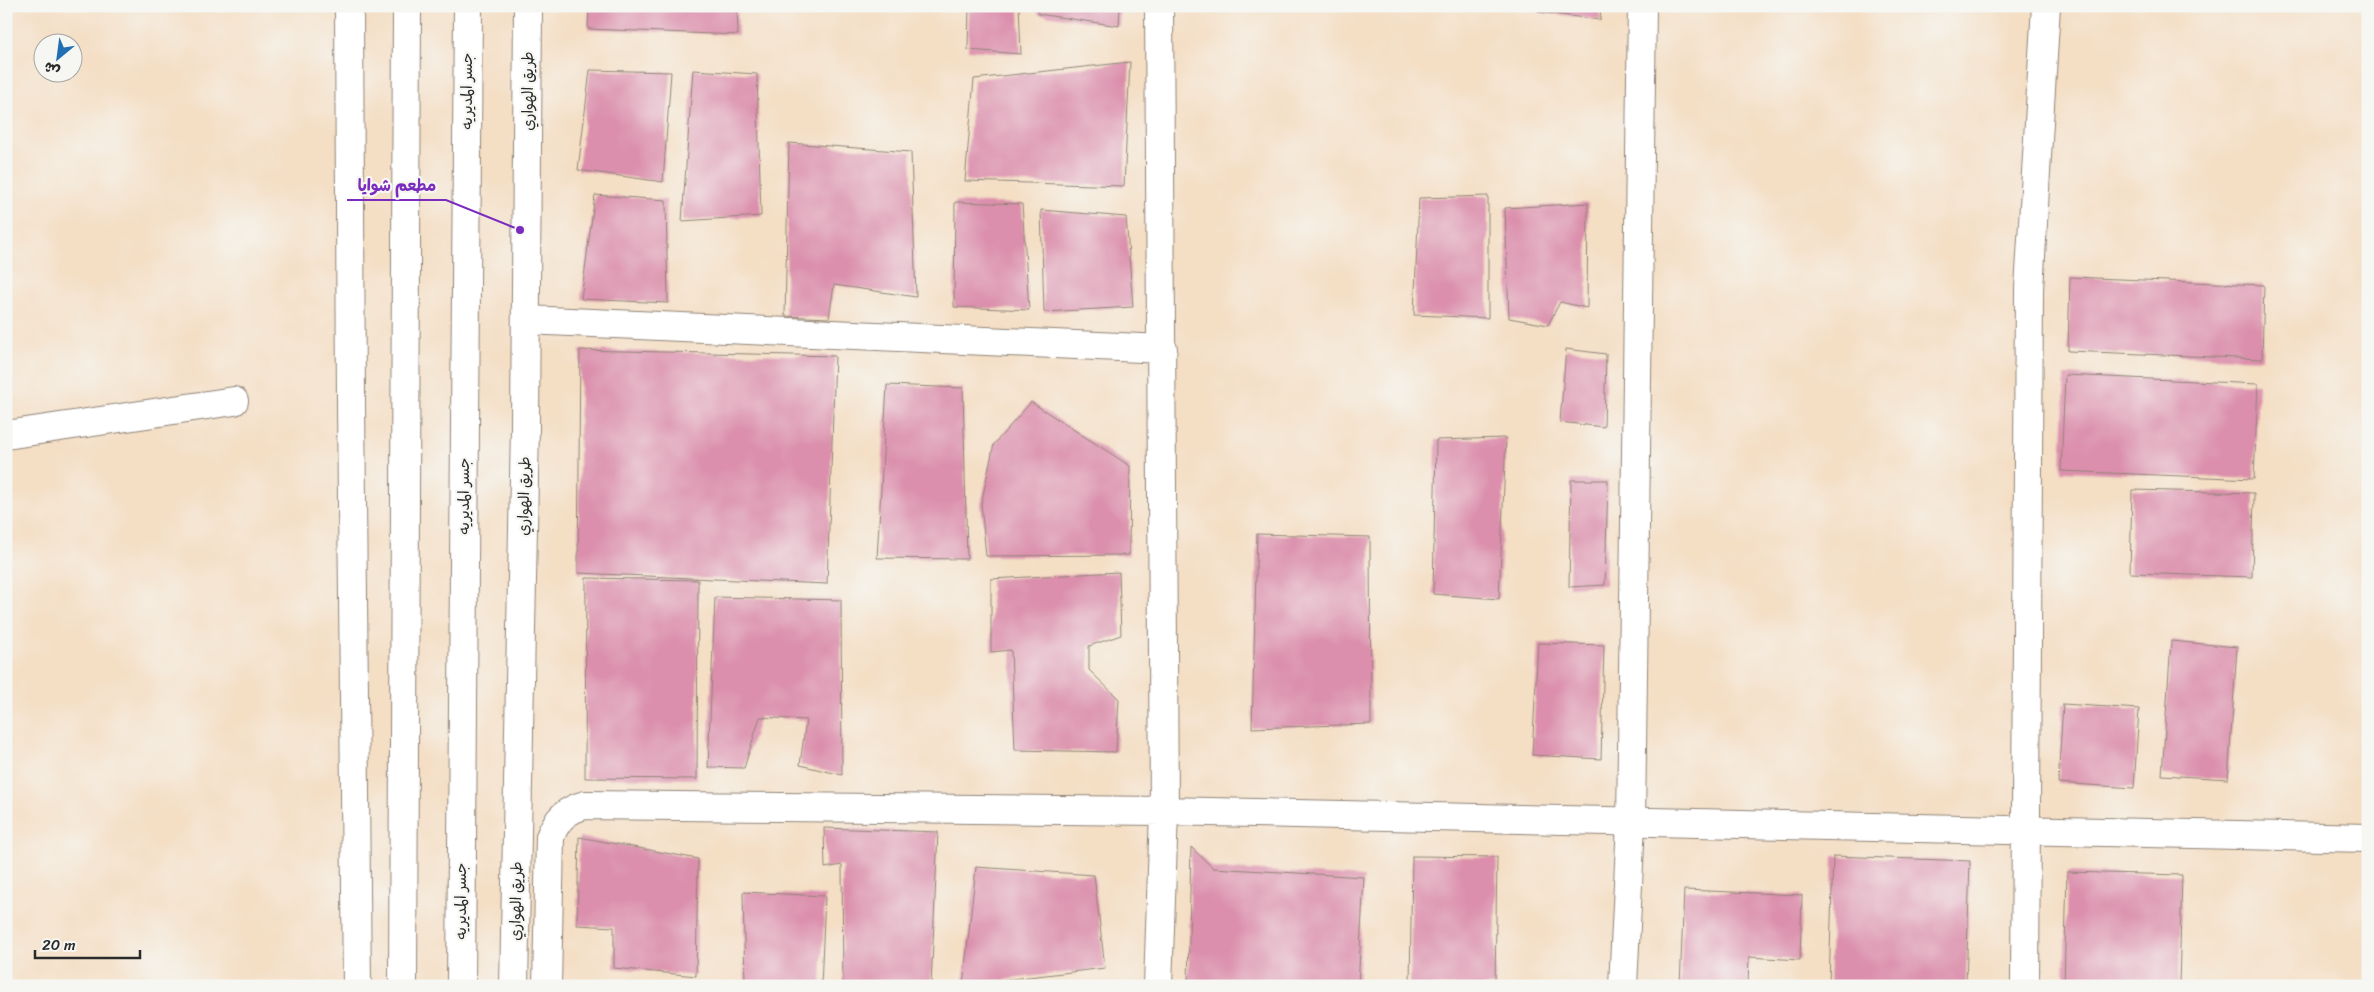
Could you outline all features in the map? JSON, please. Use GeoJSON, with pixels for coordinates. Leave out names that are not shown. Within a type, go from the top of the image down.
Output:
{"type":"FeatureCollection","features":[{"type":"Feature","properties":{"kind":"main road"},"geometry":{"type":"LineString","coordinates":[[350,6],[350,404],[357,986]]}},
{"type":"Feature","properties":{"kind":"main road"},"geometry":{"type":"LineString","coordinates":[[403,986],[407,6]]}},
{"type":"Feature","properties":{"kind":"main road","name":"جسر المديريه"},"geometry":{"type":"LineString","coordinates":[[461,986],[468,6]]}},
{"type":"Feature","properties":{"kind":"main road","name":"طريق الهواري"},"geometry":{"type":"LineString","coordinates":[[514,986],[526,320],[528,6]]}},
{"type":"Feature","properties":{"kind":"main road"},"geometry":{"type":"LineString","coordinates":[[1158,986],[1164,811],[1160,6]]}},
{"type":"Feature","properties":{"kind":"main road"},"geometry":{"type":"LineString","coordinates":[[1623,986],[1631,823],[1642,6]]}},
{"type":"Feature","properties":{"kind":"main road"},"geometry":{"type":"LineString","coordinates":[[2025,986],[2024,830],[2029,289],[2046,6]]}},
{"type":"Feature","properties":{"kind":"main road"},"geometry":{"type":"LineString","coordinates":[[526,320],[1163,349]]}},
{"type":"Feature","properties":{"kind":"main road"},"geometry":{"type":"LineString","coordinates":[[6,435],[234,401]]}},
{"type":"Feature","properties":{"kind":"main road"},"geometry":{"type":"LineString","coordinates":[[547,986],[550,837],[554,826],[562,815],[573,808],[585,805],[1164,811],[1631,823],[2368,838]]}},
{"type":"Feature","properties":{"kind":"building"},"geometry":{"type":"Polygon","coordinates":[[[589,6],[737,6],[738,35],[588,29],[589,6]]]}},
{"type":"Feature","properties":{"kind":"building"},"geometry":{"type":"Polygon","coordinates":[[[969,6],[1019,6],[1021,54],[968,50],[969,6]]]}},
{"type":"Feature","properties":{"kind":"building"},"geometry":{"type":"Polygon","coordinates":[[[1037,6],[1120,6],[1119,26],[1038,14],[1037,6]]]}},
{"type":"Feature","properties":{"kind":"building"},"geometry":{"type":"Polygon","coordinates":[[[1538,6],[1601,6],[1600,20],[1539,12],[1538,6]]]}},
{"type":"Feature","properties":{"kind":"building"},"geometry":{"type":"Polygon","coordinates":[[[1130,62],[1124,186],[965,181],[974,79],[1130,62]]]}},
{"type":"Feature","properties":{"kind":"building"},"geometry":{"type":"Polygon","coordinates":[[[590,70],[671,72],[663,182],[578,170],[590,70]]]}},
{"type":"Feature","properties":{"kind":"building"},"geometry":{"type":"Polygon","coordinates":[[[693,70],[757,74],[761,216],[682,221],[693,70]]]}},
{"type":"Feature","properties":{"kind":"building"},"geometry":{"type":"Polygon","coordinates":[[[789,143],[911,152],[916,297],[834,285],[829,318],[785,316],[789,143]]]}},
{"type":"Feature","properties":{"kind":"building"},"geometry":{"type":"Polygon","coordinates":[[[595,195],[666,200],[668,303],[581,299],[595,195]]]}},
{"type":"Feature","properties":{"kind":"building"},"geometry":{"type":"Polygon","coordinates":[[[1488,196],[1488,318],[1414,315],[1419,198],[1488,196]]]}},
{"type":"Feature","properties":{"kind":"building"},"geometry":{"type":"Polygon","coordinates":[[[955,202],[1022,204],[1029,310],[954,307],[955,202]]]}},
{"type":"Feature","properties":{"kind":"building"},"geometry":{"type":"Polygon","coordinates":[[[1588,203],[1587,308],[1560,302],[1548,325],[1509,318],[1505,208],[1588,203]]]}},
{"type":"Feature","properties":{"kind":"building"},"geometry":{"type":"Polygon","coordinates":[[[1041,210],[1126,217],[1133,307],[1044,312],[1041,210]]]}},
{"type":"Feature","properties":{"kind":"building"},"geometry":{"type":"Polygon","coordinates":[[[2070,277],[2264,285],[2262,359],[2068,351],[2070,277]]]}},
{"type":"Feature","properties":{"kind":"building"},"geometry":{"type":"Polygon","coordinates":[[[1566,349],[1606,354],[1604,427],[1560,422],[1566,349]]]}},
{"type":"Feature","properties":{"kind":"building"},"geometry":{"type":"Polygon","coordinates":[[[580,350],[835,356],[827,584],[578,573],[580,350]]]}},
{"type":"Feature","properties":{"kind":"building"},"geometry":{"type":"Polygon","coordinates":[[[2065,375],[2258,384],[2254,479],[2061,471],[2065,375]]]}},
{"type":"Feature","properties":{"kind":"building"},"geometry":{"type":"Polygon","coordinates":[[[887,385],[963,388],[967,559],[877,558],[887,385]]]}},
{"type":"Feature","properties":{"kind":"building"},"geometry":{"type":"Polygon","coordinates":[[[1031,402],[1130,466],[1129,555],[986,556],[981,504],[994,444],[1031,402]]]}},
{"type":"Feature","properties":{"kind":"building"},"geometry":{"type":"Polygon","coordinates":[[[1506,438],[1499,599],[1433,594],[1436,440],[1506,438]]]}},
{"type":"Feature","properties":{"kind":"building"},"geometry":{"type":"Polygon","coordinates":[[[1571,480],[1608,480],[1605,585],[1569,587],[1571,480]]]}},
{"type":"Feature","properties":{"kind":"building"},"geometry":{"type":"Polygon","coordinates":[[[2132,490],[2254,493],[2252,577],[2130,573],[2132,490]]]}},
{"type":"Feature","properties":{"kind":"building"},"geometry":{"type":"Polygon","coordinates":[[[1257,534],[1370,537],[1371,724],[1252,728],[1257,534]]]}},
{"type":"Feature","properties":{"kind":"building"},"geometry":{"type":"Polygon","coordinates":[[[1119,572],[1121,635],[1089,646],[1089,670],[1119,699],[1116,752],[1015,750],[1011,650],[991,652],[991,579],[1119,572]]]}},
{"type":"Feature","properties":{"kind":"building"},"geometry":{"type":"Polygon","coordinates":[[[586,578],[698,580],[697,779],[585,778],[586,578]]]}},
{"type":"Feature","properties":{"kind":"building"},"geometry":{"type":"Polygon","coordinates":[[[715,597],[841,600],[842,775],[800,765],[806,720],[760,717],[744,768],[708,767],[715,597]]]}},
{"type":"Feature","properties":{"kind":"building"},"geometry":{"type":"Polygon","coordinates":[[[2171,641],[2237,647],[2228,779],[2162,775],[2171,641]]]}},
{"type":"Feature","properties":{"kind":"building"},"geometry":{"type":"Polygon","coordinates":[[[1538,643],[1604,645],[1601,759],[1532,755],[1538,643]]]}},
{"type":"Feature","properties":{"kind":"building"},"geometry":{"type":"Polygon","coordinates":[[[2063,704],[2139,709],[2134,788],[2058,783],[2063,704]]]}},
{"type":"Feature","properties":{"kind":"building"},"geometry":{"type":"Polygon","coordinates":[[[824,828],[938,832],[931,986],[843,986],[842,865],[825,868],[824,828]]]}},
{"type":"Feature","properties":{"kind":"building"},"geometry":{"type":"Polygon","coordinates":[[[579,837],[698,859],[696,976],[614,968],[614,927],[577,925],[579,837]]]}},
{"type":"Feature","properties":{"kind":"building"},"geometry":{"type":"Polygon","coordinates":[[[1191,847],[1213,868],[1364,877],[1358,986],[1188,985],[1191,847]]]}},
{"type":"Feature","properties":{"kind":"building"},"geometry":{"type":"Polygon","coordinates":[[[1412,856],[1497,857],[1495,986],[1410,986],[1412,856]]]}},
{"type":"Feature","properties":{"kind":"building"},"geometry":{"type":"Polygon","coordinates":[[[1833,856],[1970,861],[1966,986],[1829,986],[1833,856]]]}},
{"type":"Feature","properties":{"kind":"building"},"geometry":{"type":"Polygon","coordinates":[[[976,867],[1094,875],[1105,968],[963,985],[976,867]]]}},
{"type":"Feature","properties":{"kind":"building"},"geometry":{"type":"Polygon","coordinates":[[[2067,872],[2182,875],[2179,986],[2064,986],[2067,872]]]}},
{"type":"Feature","properties":{"kind":"building"},"geometry":{"type":"Polygon","coordinates":[[[1684,890],[1802,895],[1800,960],[1749,957],[1748,986],[1680,986],[1684,890]]]}},
{"type":"Feature","properties":{"kind":"building"},"geometry":{"type":"Polygon","coordinates":[[[743,892],[825,896],[821,986],[745,986],[743,892]]]}},
{"type":"Feature","properties":{"kind":"building"},"geometry":{"type":"Polygon","coordinates":[[[1003,980],[1033,986],[1003,986],[1003,980]]]}},
{"type":"Feature","properties":{"kind":"place","name":"مطعم شوايا"},"geometry":{"type":"Point","coordinates":[520,230]}}]}
